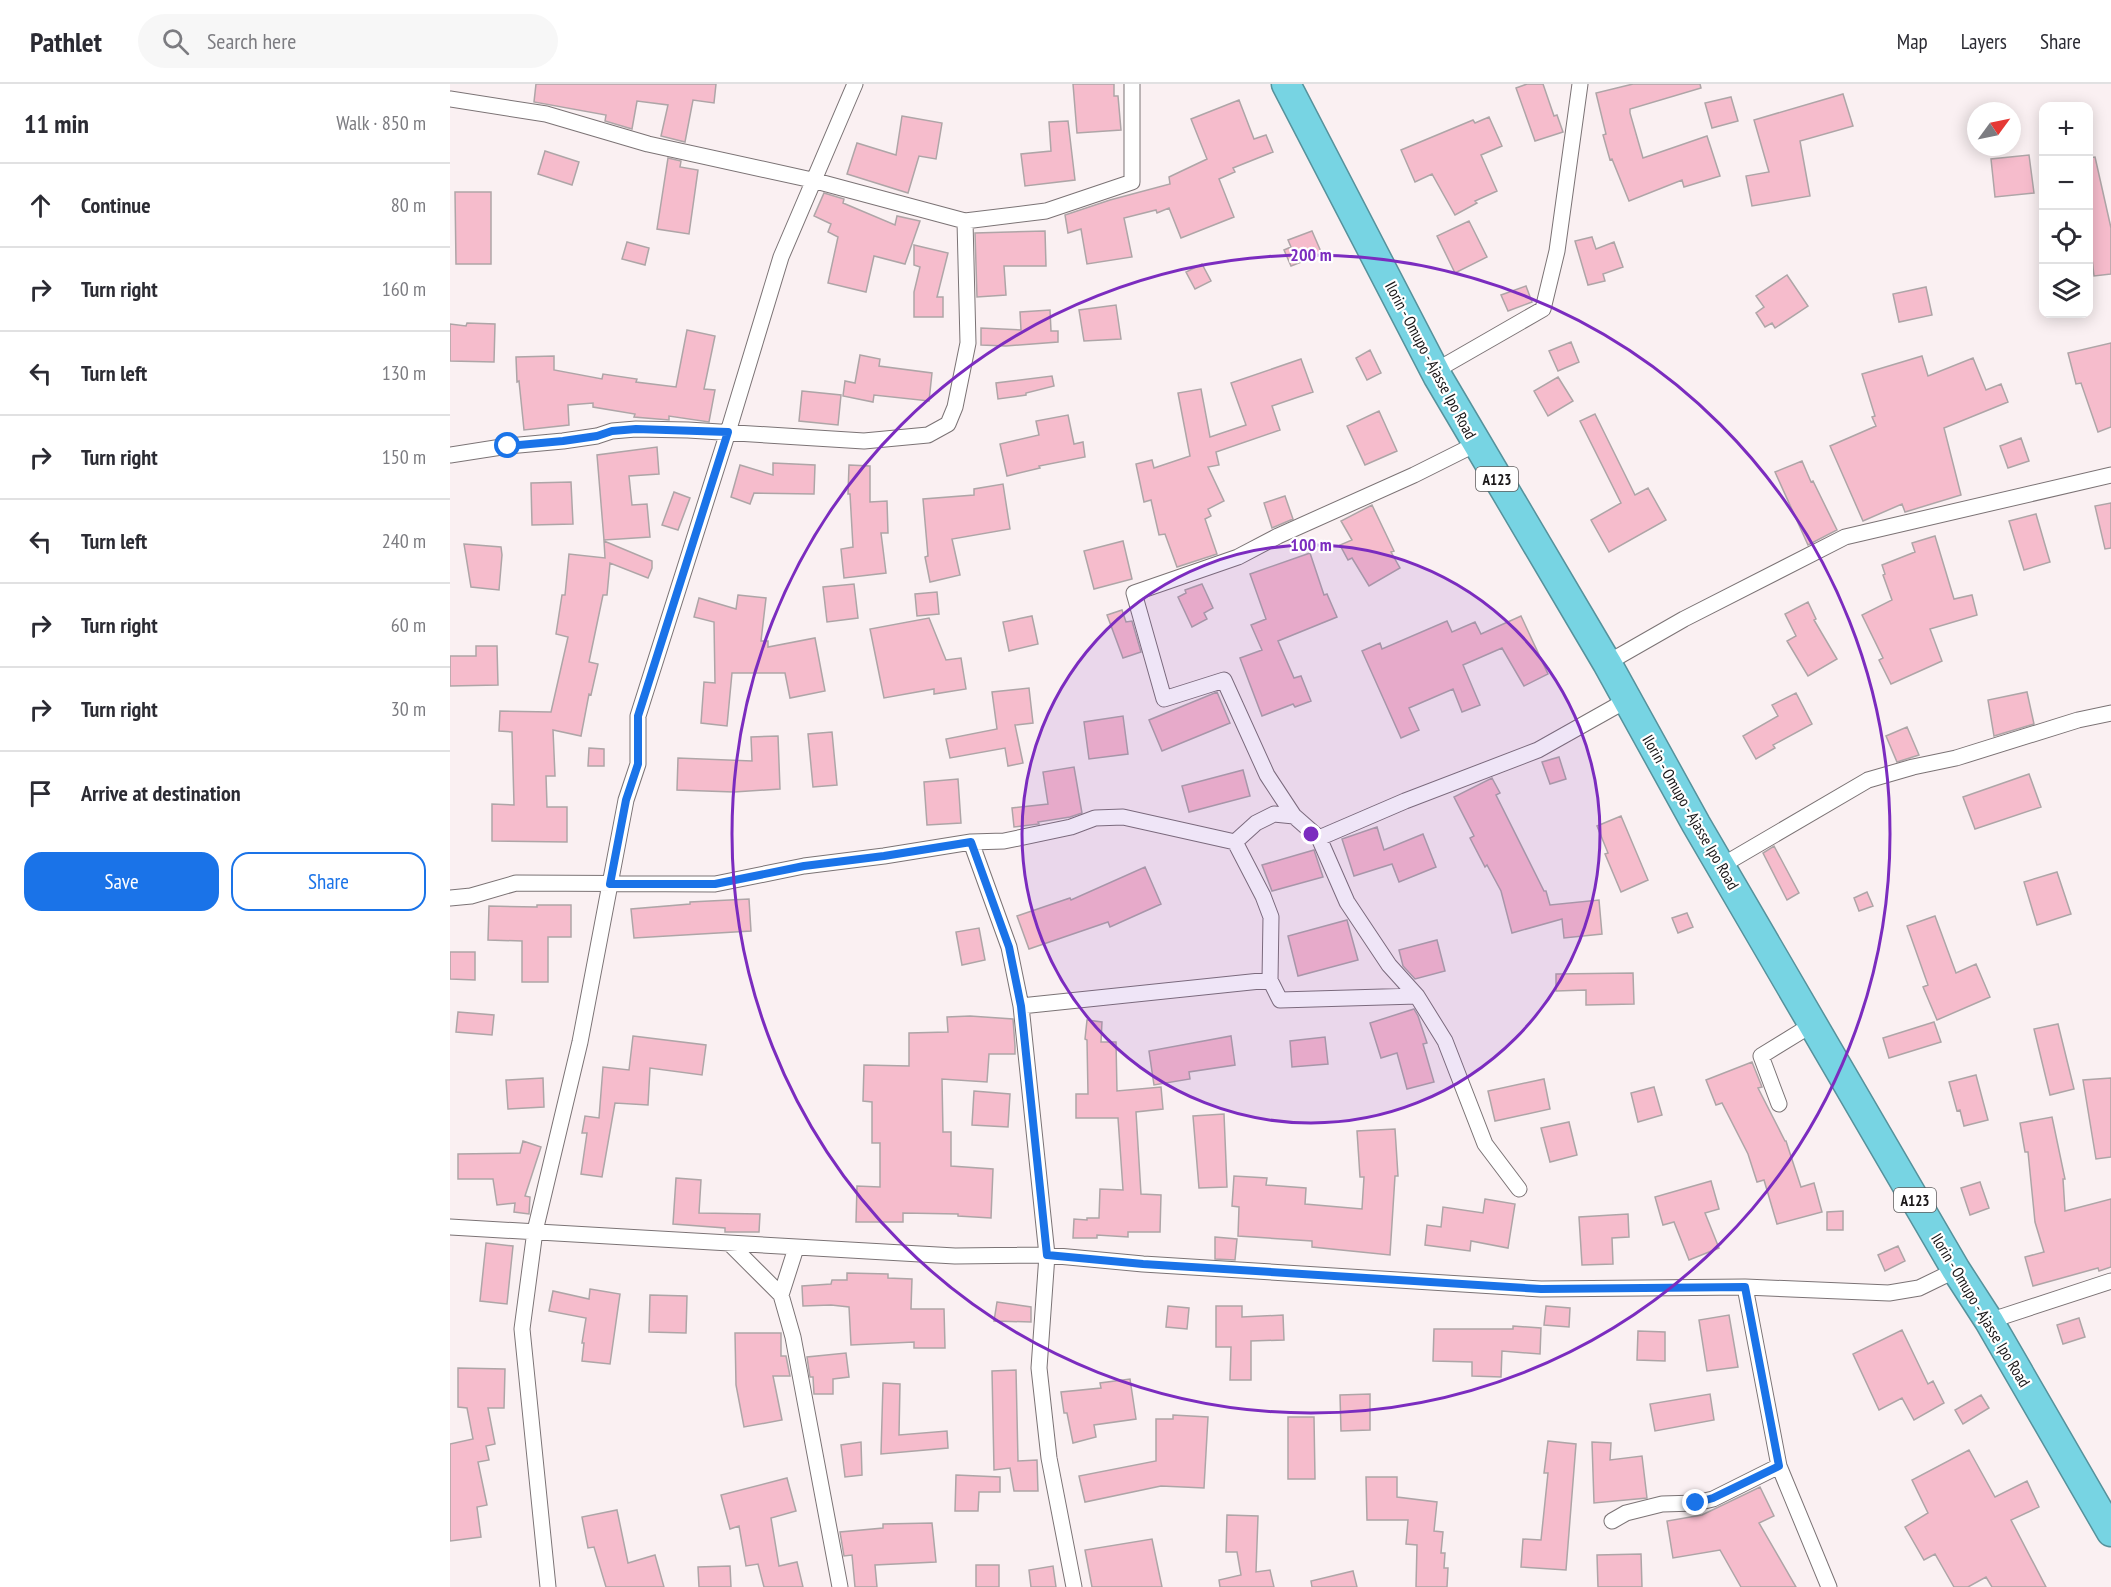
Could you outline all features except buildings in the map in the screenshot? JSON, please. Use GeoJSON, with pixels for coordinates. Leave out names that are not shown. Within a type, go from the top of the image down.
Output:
{"type":"FeatureCollection","features":[{"type":"Feature","properties":{"kind":"highway","name":"Ilorin - Omupo - Ajasse Ipo Road"},"geometry":{"type":"LineString","coordinates":[[1286,84],[1435,371],[1476,444],[1607,663],[1721,866],[2111,1532]]}},
{"type":"Feature","properties":{"kind":"street"},"geometry":{"type":"LineString","coordinates":[[548,1587],[522,1329],[535,1231],[580,1042],[626,800],[638,764],[638,716],[781,257],[855,84]]}},
{"type":"Feature","properties":{"kind":"street"},"geometry":{"type":"LineString","coordinates":[[450,99],[546,114],[648,144],[812,180],[965,221],[1046,211],[1132,182],[1132,84]]}},
{"type":"Feature","properties":{"kind":"street"},"geometry":{"type":"LineString","coordinates":[[1435,371],[1543,309],[1557,251],[1580,84]]}},
{"type":"Feature","properties":{"kind":"street"},"geometry":{"type":"LineString","coordinates":[[450,455],[636,429],[728,432],[864,441],[928,435],[948,424],[955,407],[968,343],[965,221]]}},
{"type":"Feature","properties":{"kind":"street"},"geometry":{"type":"LineString","coordinates":[[1476,444],[1414,475],[1278,536],[1238,557],[1134,593],[1164,699],[1224,681],[1267,775],[1294,816],[1319,838],[1347,902],[1389,965],[1417,996],[1445,1041],[1485,1144],[1519,1190]]}},
{"type":"Feature","properties":{"kind":"street"},"geometry":{"type":"LineString","coordinates":[[1607,663],[1684,619],[1845,537],[2111,475]]}},
{"type":"Feature","properties":{"kind":"street"},"geometry":{"type":"LineString","coordinates":[[1319,838],[1405,801],[1538,750],[1627,700]]}},
{"type":"Feature","properties":{"kind":"street"},"geometry":{"type":"LineString","coordinates":[[1721,866],[1868,780],[1956,758],[2078,720],[2111,713]]}},
{"type":"Feature","properties":{"kind":"street"},"geometry":{"type":"LineString","coordinates":[[1235,842],[1256,823],[1274,814],[1294,816]]}},
{"type":"Feature","properties":{"kind":"street"},"geometry":{"type":"LineString","coordinates":[[450,898],[471,896],[516,884],[715,884],[804,866],[971,842],[1004,841],[1071,827],[1095,818],[1123,817],[1235,842]]}},
{"type":"Feature","properties":{"kind":"street"},"geometry":{"type":"LineString","coordinates":[[971,842],[1009,947],[1021,1006],[1047,1255],[1039,1368],[1049,1458],[1074,1587]]}},
{"type":"Feature","properties":{"kind":"street"},"geometry":{"type":"LineString","coordinates":[[1235,842],[1263,896],[1271,917],[1270,980],[1280,1000],[1417,996]]}},
{"type":"Feature","properties":{"kind":"street"},"geometry":{"type":"LineString","coordinates":[[1021,1006],[1270,980]]}},
{"type":"Feature","properties":{"kind":"street"},"geometry":{"type":"LineString","coordinates":[[1779,1104],[1761,1056],[1813,1024]]}},
{"type":"Feature","properties":{"kind":"street"},"geometry":{"type":"LineString","coordinates":[[450,1227],[955,1256],[1047,1255],[1143,1264],[1541,1289],[1745,1287],[1889,1293],[1919,1288],[1956,1270]]}},
{"type":"Feature","properties":{"kind":"street"},"geometry":{"type":"LineString","coordinates":[[730,1244],[781,1295],[793,1336],[840,1587]]}},
{"type":"Feature","properties":{"kind":"street"},"geometry":{"type":"LineString","coordinates":[[781,1295],[796,1248]]}},
{"type":"Feature","properties":{"kind":"street"},"geometry":{"type":"LineString","coordinates":[[1989,1321],[2111,1281]]}},
{"type":"Feature","properties":{"kind":"street"},"geometry":{"type":"LineString","coordinates":[[1745,1287],[1779,1466],[1829,1587]]}},
{"type":"Feature","properties":{"kind":"street"},"geometry":{"type":"LineString","coordinates":[[1612,1521],[1626,1513],[1653,1506],[1696,1503],[1713,1498],[1779,1466]]}},
{"type":"Feature","properties":{"kind":"route"},"geometry":{"type":"LineString","coordinates":[[508,446],[563,441],[597,436],[612,431],[636,429],[728,432],[638,716],[638,764],[626,800],[610,884],[715,884],[804,866],[971,842],[1009,947],[1021,1006],[1047,1255],[1143,1264],[1541,1289],[1745,1287],[1779,1466],[1713,1498],[1696,1503]]}}]}
